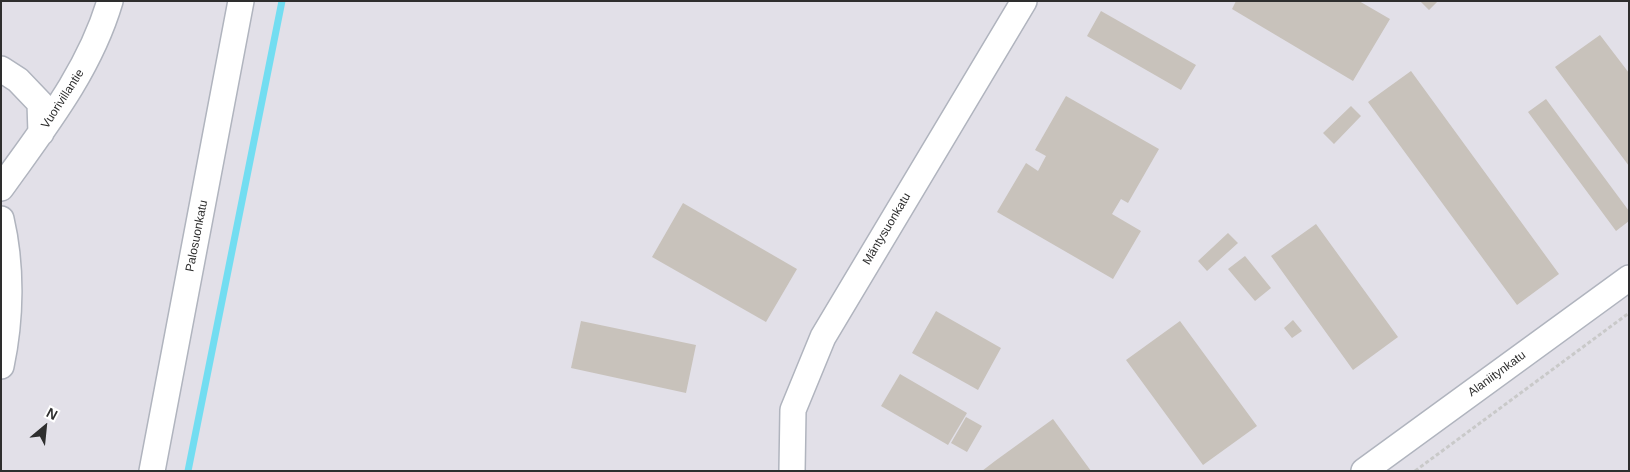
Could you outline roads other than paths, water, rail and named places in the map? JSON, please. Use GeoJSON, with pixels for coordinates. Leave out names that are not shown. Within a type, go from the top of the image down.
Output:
{"type":"FeatureCollection","features":[{"type":"Feature","properties":{"kind":"street","name":"Vuorivillantie"},"geometry":{"type":"LineString","coordinates":[[1,188],[41,133],[82,71],[104,21],[110,1]]}},
{"type":"Feature","properties":{"kind":"street","name":"Palosuonkatu"},"geometry":{"type":"LineString","coordinates":[[152,471],[241,1]]}},
{"type":"Feature","properties":{"kind":"street","name":"Mäntysuonkatu"},"geometry":{"type":"LineString","coordinates":[[792,471],[793,410],[822,337],[1024,1]]}},
{"type":"Feature","properties":{"kind":"street"},"geometry":{"type":"LineString","coordinates":[[1,69],[18,80],[40,103],[41,133]]}},
{"type":"Feature","properties":{"kind":"street"},"geometry":{"type":"LineString","coordinates":[[1,219],[7,245],[8,325],[1,366]]}},
{"type":"Feature","properties":{"kind":"street","name":"Alaniitynkatu"},"geometry":{"type":"LineString","coordinates":[[1364,471],[1629,278]]}},
{"type":"Feature","properties":{"kind":"waterway"},"geometry":{"type":"LineString","coordinates":[[188,471],[282,1]]}}]}
